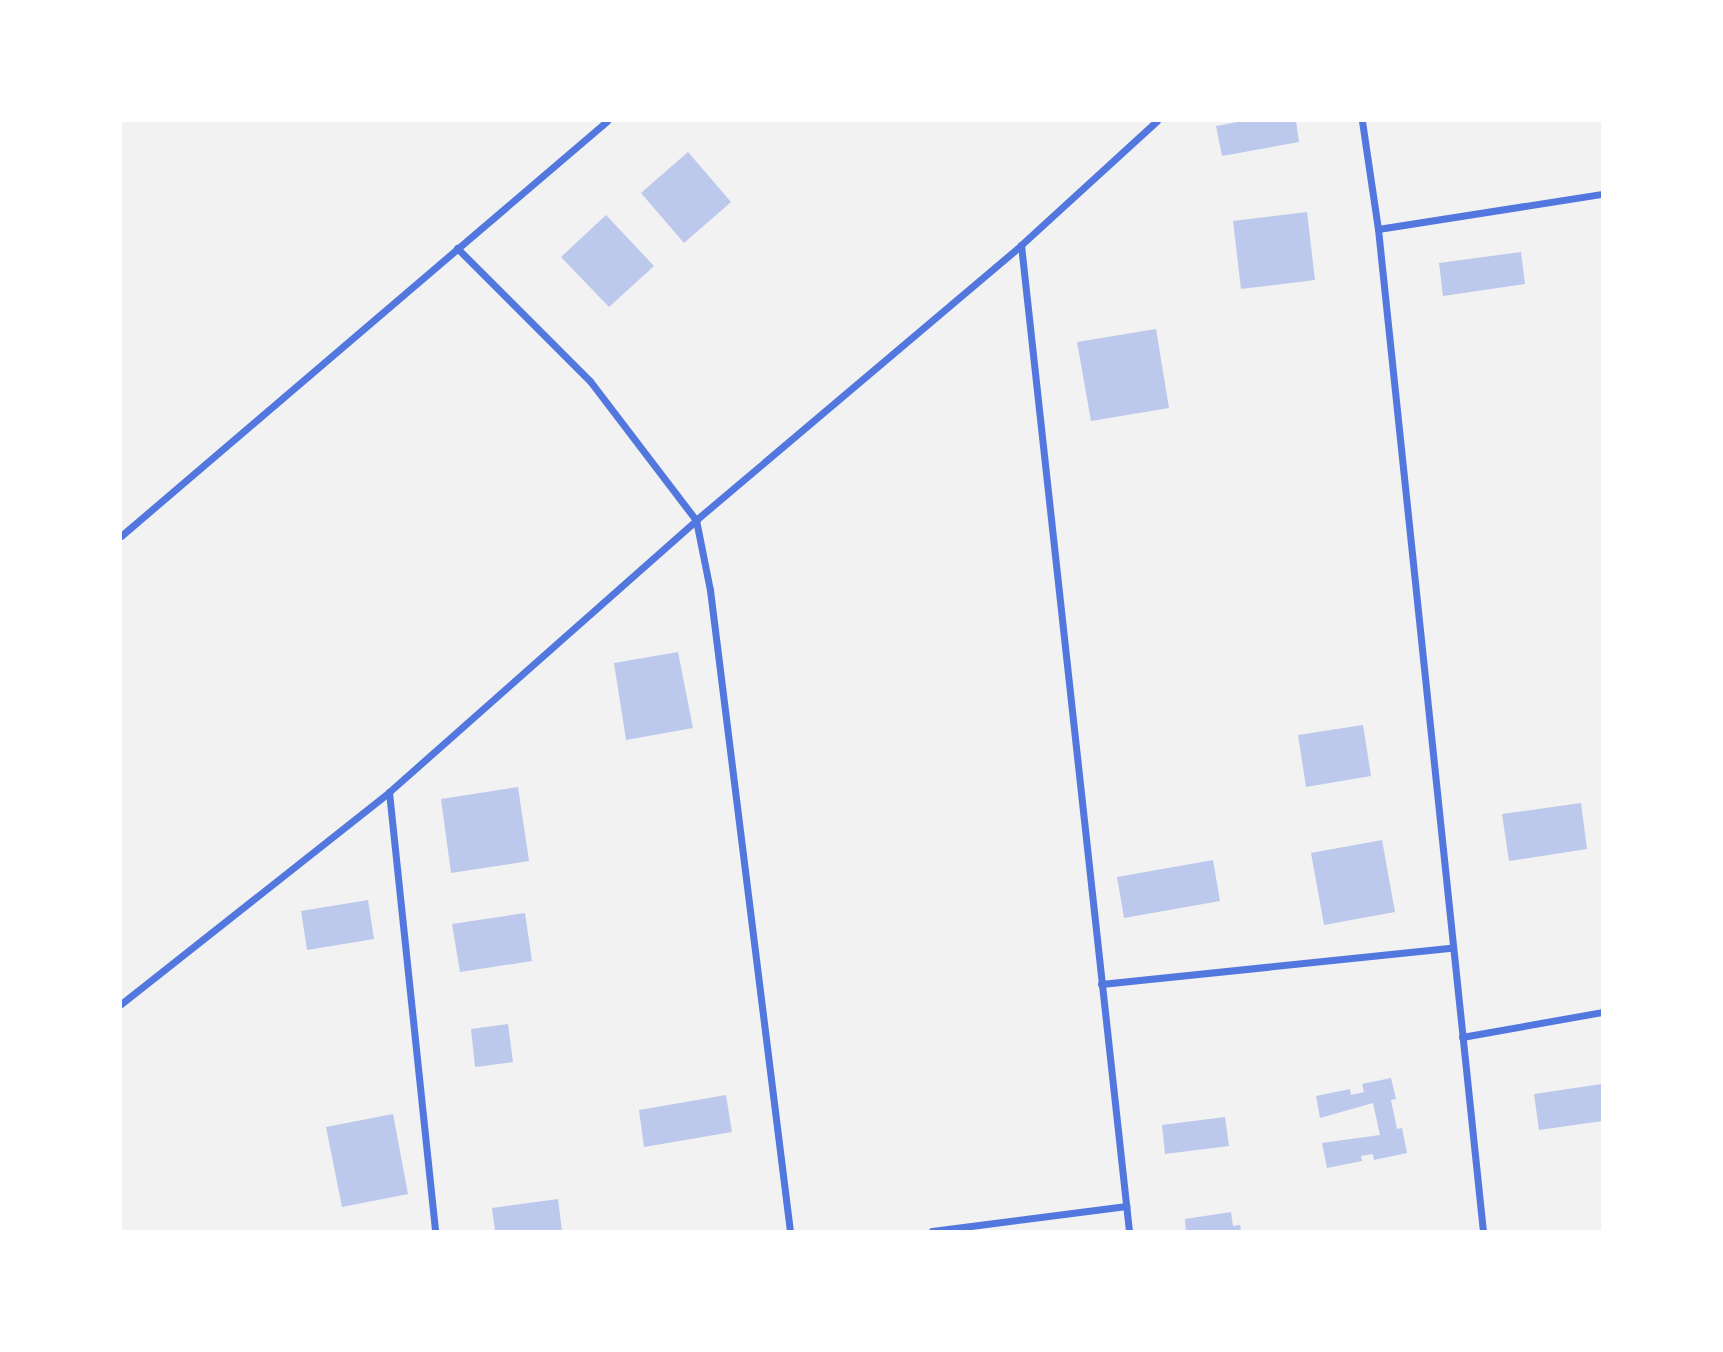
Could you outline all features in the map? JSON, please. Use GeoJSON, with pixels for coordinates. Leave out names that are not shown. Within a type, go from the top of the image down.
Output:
{"type":"FeatureCollection","features":[{"type":"Feature","properties":{"kind":"street"},"geometry":{"type":"LineString","coordinates":[[121,536],[607,121]]}},
{"type":"Feature","properties":{"kind":"street"},"geometry":{"type":"LineString","coordinates":[[121,1004],[389,792],[696,520],[1021,245],[1157,121]]}},
{"type":"Feature","properties":{"kind":"street"},"geometry":{"type":"LineString","coordinates":[[1362,121],[1378,229],[1451,947],[1483,1231]]}},
{"type":"Feature","properties":{"kind":"street"},"geometry":{"type":"LineString","coordinates":[[1378,229],[1602,194]]}},
{"type":"Feature","properties":{"kind":"street"},"geometry":{"type":"LineString","coordinates":[[1021,245],[1129,1231]]}},
{"type":"Feature","properties":{"kind":"street"},"geometry":{"type":"LineString","coordinates":[[457,247],[590,381],[696,520],[710,590],[790,1231]]}},
{"type":"Feature","properties":{"kind":"street"},"geometry":{"type":"LineString","coordinates":[[389,792],[435,1231]]}},
{"type":"Feature","properties":{"kind":"street"},"geometry":{"type":"LineString","coordinates":[[1101,984],[1451,947]]}},
{"type":"Feature","properties":{"kind":"street"},"geometry":{"type":"LineString","coordinates":[[1462,1037],[1602,1012]]}},
{"type":"Feature","properties":{"kind":"street"},"geometry":{"type":"LineString","coordinates":[[932,1231],[1126,1206]]}},
{"type":"Feature","properties":{"kind":"building"},"geometry":{"type":"Polygon","coordinates":[[[1243,121],[1296,121],[1299,142],[1222,156],[1216,126],[1243,121]]]}},
{"type":"Feature","properties":{"kind":"building"},"geometry":{"type":"Polygon","coordinates":[[[688,152],[731,202],[684,243],[641,193],[688,152]]]}},
{"type":"Feature","properties":{"kind":"building"},"geometry":{"type":"Polygon","coordinates":[[[1307,212],[1315,280],[1241,289],[1233,221],[1307,212]]]}},
{"type":"Feature","properties":{"kind":"building"},"geometry":{"type":"Polygon","coordinates":[[[606,215],[654,266],[609,307],[561,257],[606,215]]]}},
{"type":"Feature","properties":{"kind":"building"},"geometry":{"type":"Polygon","coordinates":[[[1521,252],[1525,284],[1443,296],[1439,263],[1521,252]]]}},
{"type":"Feature","properties":{"kind":"building"},"geometry":{"type":"Polygon","coordinates":[[[1156,329],[1169,408],[1091,421],[1077,342],[1156,329]]]}},
{"type":"Feature","properties":{"kind":"building"},"geometry":{"type":"Polygon","coordinates":[[[678,652],[693,728],[626,740],[614,663],[678,652]]]}},
{"type":"Feature","properties":{"kind":"building"},"geometry":{"type":"Polygon","coordinates":[[[1363,725],[1371,776],[1306,787],[1298,735],[1363,725]]]}},
{"type":"Feature","properties":{"kind":"building"},"geometry":{"type":"Polygon","coordinates":[[[518,787],[529,861],[451,873],[441,799],[518,787]]]}},
{"type":"Feature","properties":{"kind":"building"},"geometry":{"type":"Polygon","coordinates":[[[1581,803],[1587,849],[1509,861],[1502,814],[1581,803]]]}},
{"type":"Feature","properties":{"kind":"building"},"geometry":{"type":"Polygon","coordinates":[[[1382,840],[1395,912],[1324,925],[1311,853],[1382,840]]]}},
{"type":"Feature","properties":{"kind":"building"},"geometry":{"type":"Polygon","coordinates":[[[1213,860],[1220,901],[1124,918],[1117,877],[1213,860]]]}},
{"type":"Feature","properties":{"kind":"building"},"geometry":{"type":"Polygon","coordinates":[[[368,900],[374,939],[307,950],[301,911],[368,900]]]}},
{"type":"Feature","properties":{"kind":"building"},"geometry":{"type":"Polygon","coordinates":[[[525,913],[532,961],[460,972],[452,924],[525,913]]]}},
{"type":"Feature","properties":{"kind":"building"},"geometry":{"type":"Polygon","coordinates":[[[508,1024],[513,1062],[475,1067],[471,1029],[508,1024]]]}},
{"type":"Feature","properties":{"kind":"building"},"geometry":{"type":"Polygon","coordinates":[[[1391,1078],[1396,1099],[1391,1100],[1397,1129],[1402,1128],[1407,1153],[1374,1160],[1373,1154],[1361,1156],[1362,1161],[1327,1168],[1322,1143],[1380,1135],[1373,1103],[1320,1118],[1316,1096],[1350,1089],[1351,1095],[1364,1092],[1362,1084],[1391,1078]]]}},
{"type":"Feature","properties":{"kind":"building"},"geometry":{"type":"Polygon","coordinates":[[[1602,1084],[1602,1121],[1539,1130],[1534,1094],[1602,1084]]]}},
{"type":"Feature","properties":{"kind":"building"},"geometry":{"type":"Polygon","coordinates":[[[726,1095],[732,1132],[644,1147],[639,1110],[726,1095]]]}},
{"type":"Feature","properties":{"kind":"building"},"geometry":{"type":"Polygon","coordinates":[[[393,1114],[408,1194],[342,1207],[326,1127],[393,1114]]]}},
{"type":"Feature","properties":{"kind":"building"},"geometry":{"type":"Polygon","coordinates":[[[1225,1117],[1229,1146],[1165,1154],[1162,1125],[1225,1117]]]}},
{"type":"Feature","properties":{"kind":"building"},"geometry":{"type":"Polygon","coordinates":[[[558,1199],[562,1231],[495,1231],[492,1208],[558,1199]]]}},
{"type":"Feature","properties":{"kind":"building"},"geometry":{"type":"Polygon","coordinates":[[[1231,1212],[1233,1226],[1240,1225],[1241,1231],[1186,1231],[1185,1219],[1231,1212]]]}}]}
